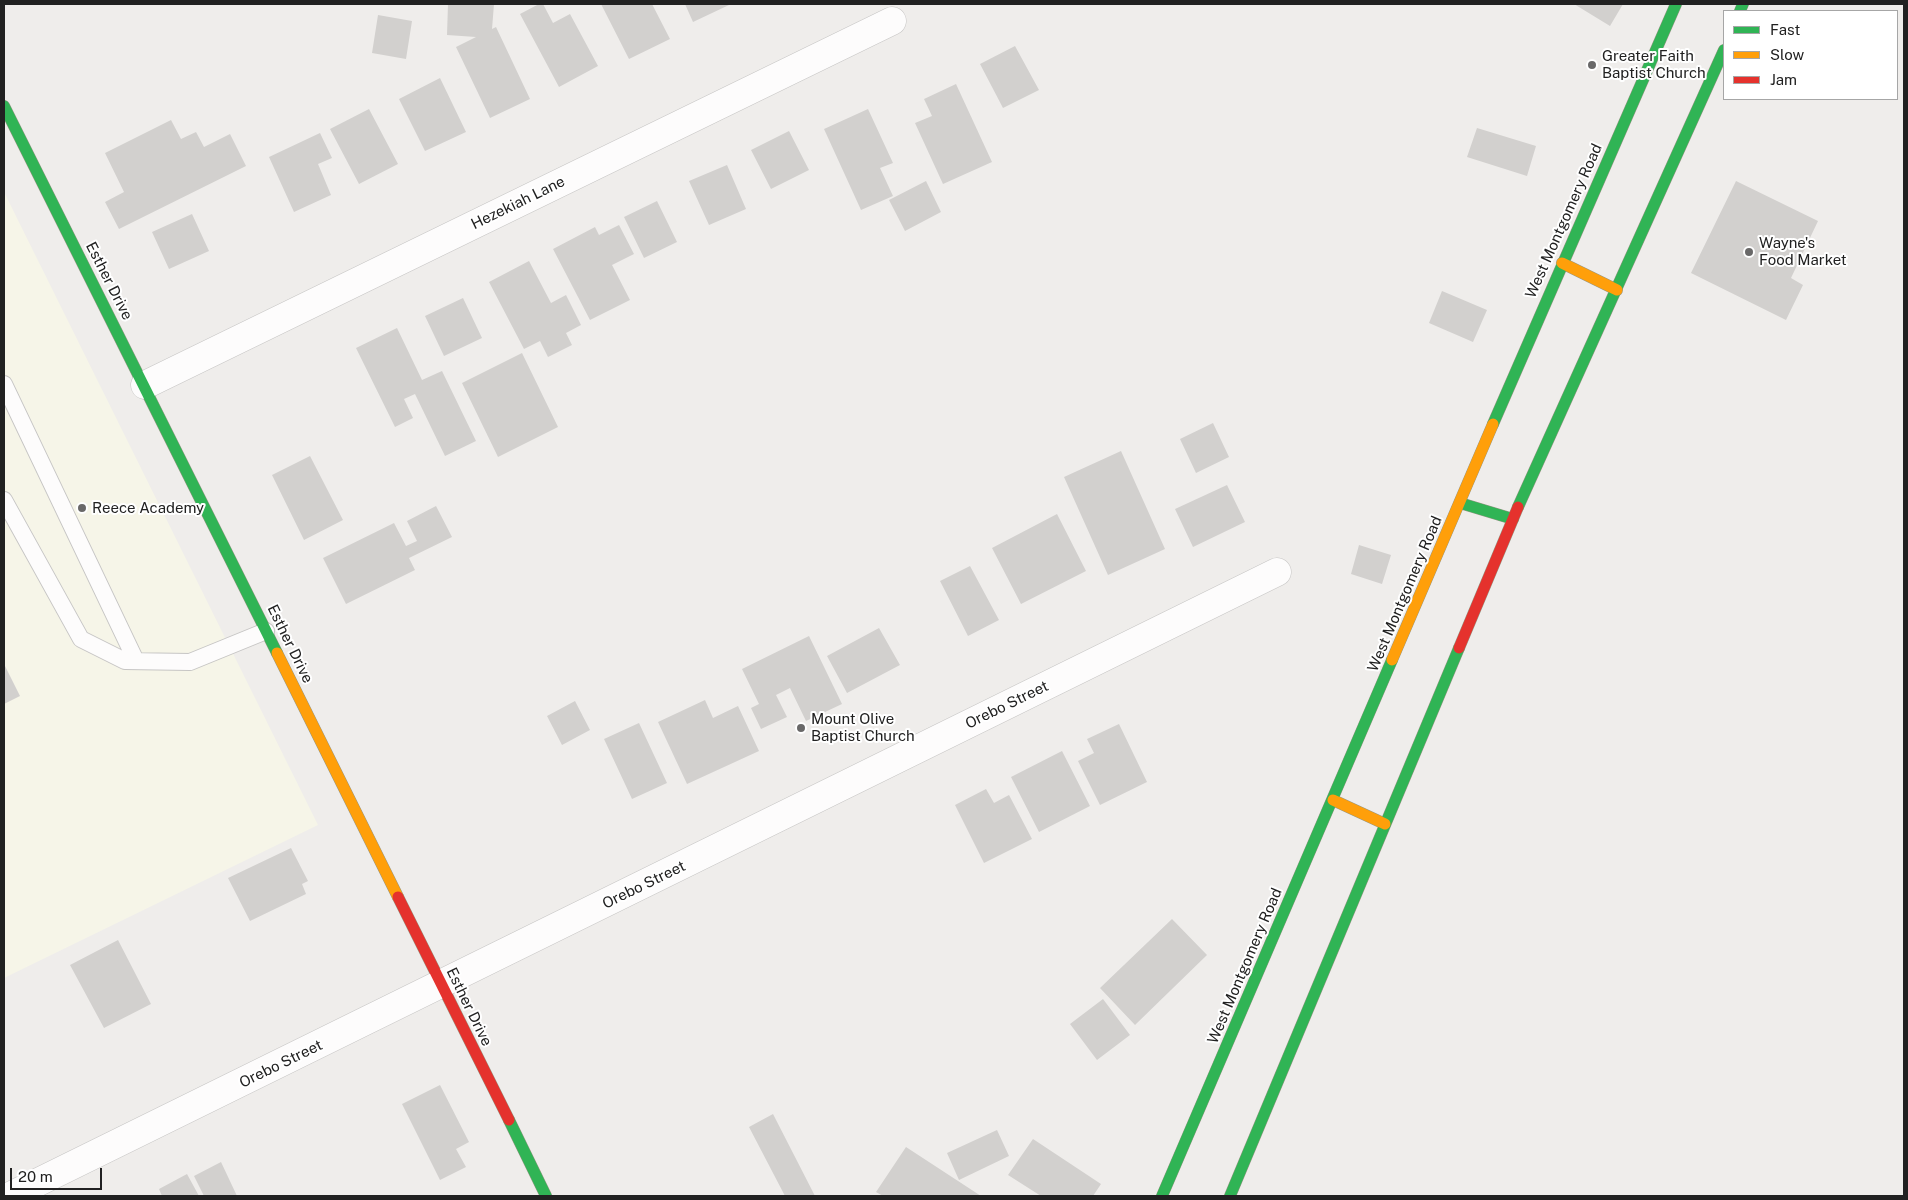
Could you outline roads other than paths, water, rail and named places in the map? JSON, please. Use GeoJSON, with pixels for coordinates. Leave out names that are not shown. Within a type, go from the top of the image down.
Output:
{"type":"FeatureCollection","features":[{"type":"Feature","properties":{"kind":"main road","name":"West Montgomery Road"},"geometry":{"type":"LineString","coordinates":[[1162,1196],[1562,264],[1676,4]]}},
{"type":"Feature","properties":{"kind":"main road"},"geometry":{"type":"LineString","coordinates":[[1230,1196],[1513,519],[1706,94],[1723,52]]}},
{"type":"Feature","properties":{"kind":"main road","name":"Esther Drive"},"geometry":{"type":"LineString","coordinates":[[4,106],[10,135],[145,385],[442,985],[540,1194]]}},
{"type":"Feature","properties":{"kind":"main road"},"geometry":{"type":"LineString","coordinates":[[1562,264],[1617,290]]}},
{"type":"Feature","properties":{"kind":"main road"},"geometry":{"type":"LineString","coordinates":[[1460,503],[1513,519]]}},
{"type":"Feature","properties":{"kind":"main road"},"geometry":{"type":"LineString","coordinates":[[1333,800],[1385,824]]}},
{"type":"Feature","properties":{"kind":"street","name":"Hezekiah Lane"},"geometry":{"type":"LineString","coordinates":[[145,385],[892,21]]}},
{"type":"Feature","properties":{"kind":"street","name":"Orebo Street"},"geometry":{"type":"LineString","coordinates":[[10,1196],[442,985],[1277,572]]}},
{"type":"Feature","properties":{"kind":"lane"},"geometry":{"type":"LineString","coordinates":[[4,384],[136,661]]}},
{"type":"Feature","properties":{"kind":"lane"},"geometry":{"type":"LineString","coordinates":[[4,500],[81,639],[125,661],[190,662],[266,630]]}},
{"type":"Feature","properties":{"kind":"place","name":"Greater Faith Baptist Church"},"geometry":{"type":"Point","coordinates":[1592,65]}},
{"type":"Feature","properties":{"kind":"place","name":"Wayne's Food Market"},"geometry":{"type":"Point","coordinates":[1749,252]}},
{"type":"Feature","properties":{"kind":"place","name":"Reece Academy"},"geometry":{"type":"Point","coordinates":[82,508]}},
{"type":"Feature","properties":{"kind":"place","name":"Mount Olive Baptist Church"},"geometry":{"type":"Point","coordinates":[801,728]}}]}
